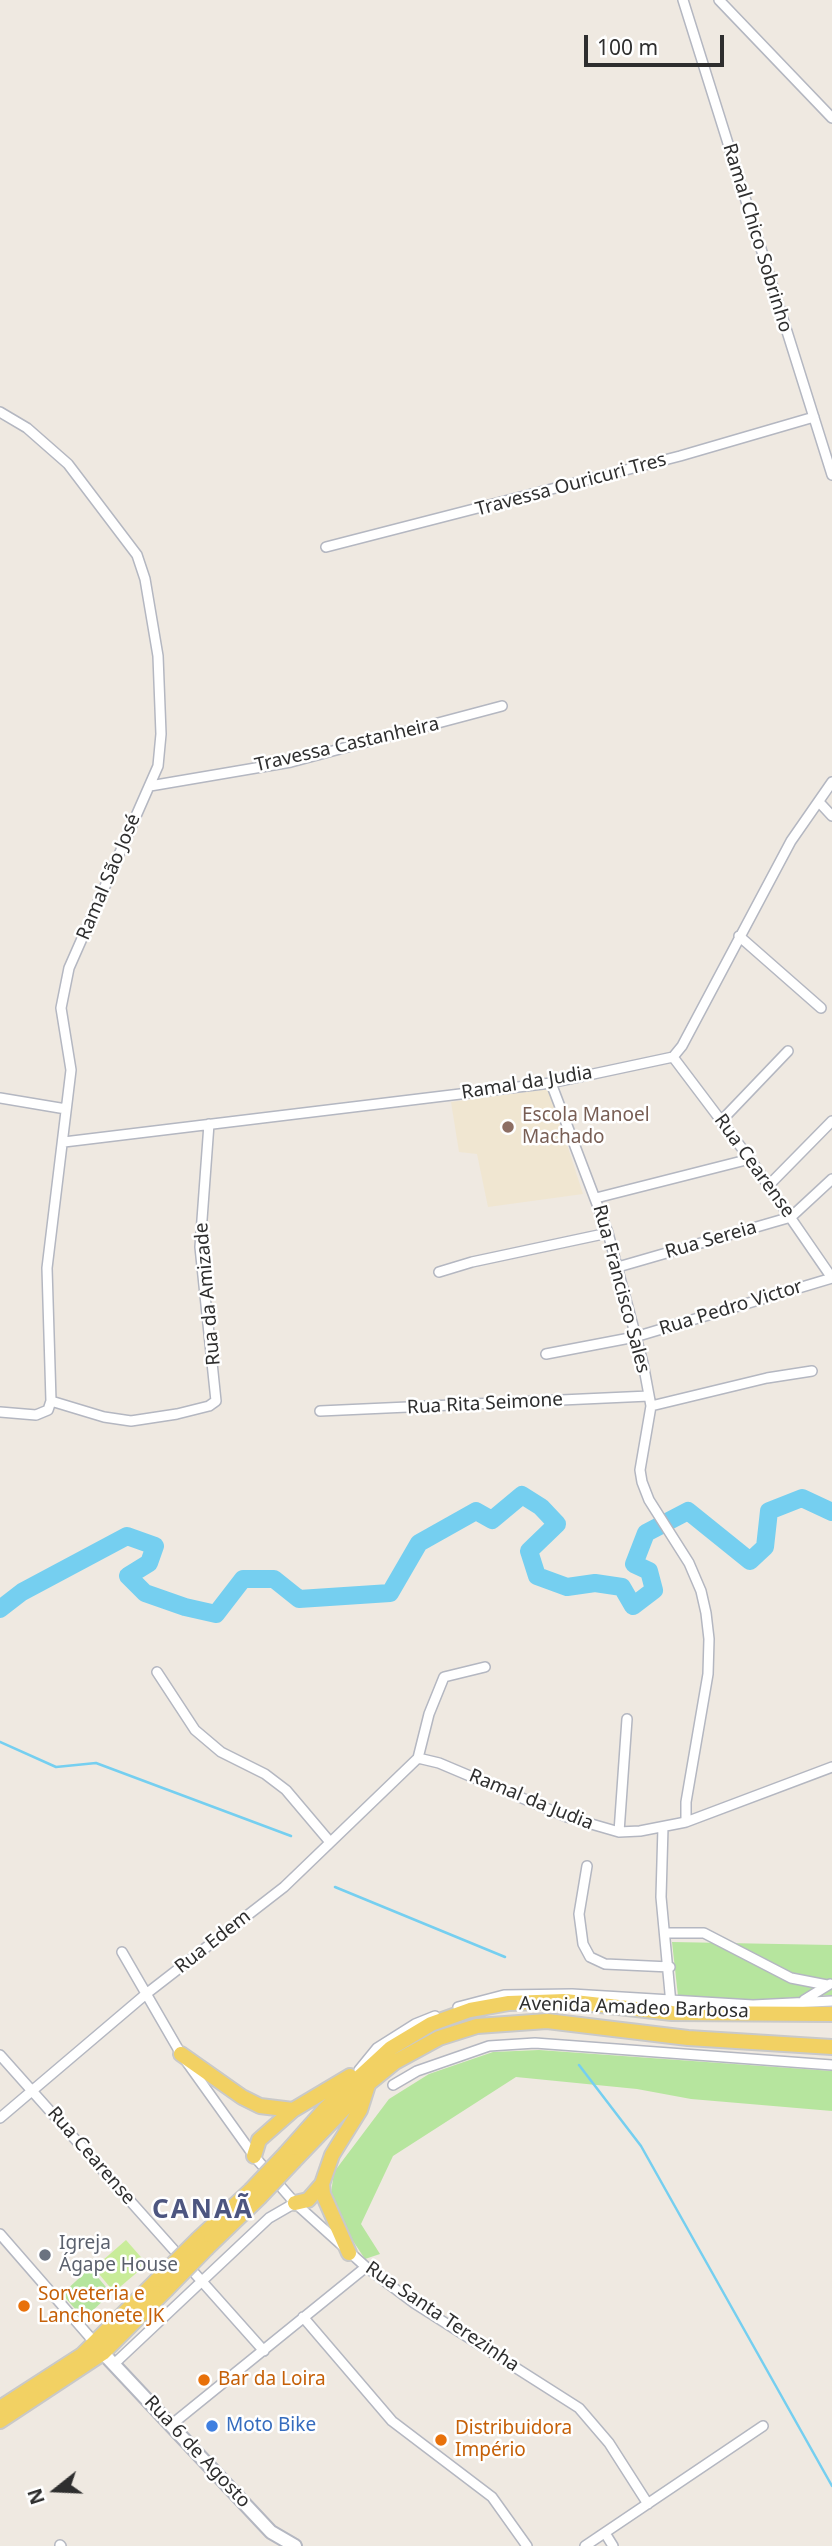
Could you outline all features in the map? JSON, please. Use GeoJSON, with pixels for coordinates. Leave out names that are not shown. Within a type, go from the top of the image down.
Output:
{"type":"FeatureCollection","features":[{"type":"Feature","properties":{"kind":"main road","name":"Avenida Amadeo Barbosa"},"geometry":{"type":"LineString","coordinates":[[290,2157],[362,2070],[391,2048],[431,2024],[486,2006],[565,2001],[832,2014]]}},
{"type":"Feature","properties":{"kind":"main road","name":"Avenida Amadeo Barbosa"},"geometry":{"type":"LineString","coordinates":[[0,2421],[99,2348],[290,2157],[368,2084],[394,2062],[439,2038],[453,2032],[502,2022],[547,2021],[688,2038],[832,2047]]}},
{"type":"Feature","properties":{"kind":"main road"},"geometry":{"type":"LineString","coordinates":[[181,2054],[242,2097],[260,2106],[293,2110]]}},
{"type":"Feature","properties":{"kind":"main road"},"geometry":{"type":"LineString","coordinates":[[254,2156],[259,2140],[293,2110],[362,2070]]}},
{"type":"Feature","properties":{"kind":"main road"},"geometry":{"type":"LineString","coordinates":[[295,2203],[308,2200],[322,2184],[332,2155],[360,2110],[368,2084]]}},
{"type":"Feature","properties":{"kind":"main road"},"geometry":{"type":"LineString","coordinates":[[322,2184],[323,2194],[349,2253]]}},
{"type":"Feature","properties":{"kind":"main road","name":"Avenida Amadeo Barbosa"},"geometry":{"type":"LineString","coordinates":[[0,2408],[82,2355],[99,2348]]}},
{"type":"Feature","properties":{"kind":"street","name":"Ramal Chico Sobrinho"},"geometry":{"type":"LineString","coordinates":[[683,0],[832,475]]}},
{"type":"Feature","properties":{"kind":"street"},"geometry":{"type":"LineString","coordinates":[[719,0],[832,118]]}},
{"type":"Feature","properties":{"kind":"street","name":"Ramal São José"},"geometry":{"type":"LineString","coordinates":[[0,412],[27,428],[68,464],[137,555],[145,579],[158,656],[161,750],[150,786],[69,968],[61,1008],[71,1070],[47,1268],[51,1401]]}},
{"type":"Feature","properties":{"kind":"street","name":"Travessa Ouricuri Tres"},"geometry":{"type":"LineString","coordinates":[[326,547],[588,481],[814,417]]}},
{"type":"Feature","properties":{"kind":"street","name":"Travessa Castanheira"},"geometry":{"type":"LineString","coordinates":[[150,786],[291,762],[502,706]]}},
{"type":"Feature","properties":{"kind":"street"},"geometry":{"type":"LineString","coordinates":[[673,1057],[682,1046],[791,841],[832,782]]}},
{"type":"Feature","properties":{"kind":"street"},"geometry":{"type":"LineString","coordinates":[[819,802],[832,816]]}},
{"type":"Feature","properties":{"kind":"street"},"geometry":{"type":"LineString","coordinates":[[739,936],[821,1008]]}},
{"type":"Feature","properties":{"kind":"street"},"geometry":{"type":"LineString","coordinates":[[721,1121],[788,1051]]}},
{"type":"Feature","properties":{"kind":"street","name":"Ramal da Judia"},"geometry":{"type":"LineString","coordinates":[[64,1142],[551,1083],[673,1057]]}},
{"type":"Feature","properties":{"kind":"street","name":"Rua Cearense"},"geometry":{"type":"LineString","coordinates":[[673,1057],[769,1185],[832,1278]]}},
{"type":"Feature","properties":{"kind":"street","name":"Rua Francisco Sales"},"geometry":{"type":"LineString","coordinates":[[551,1083],[608,1233],[650,1401],[640,1470],[649,1500],[689,1563],[701,1591],[709,1658],[686,1802],[686,1822]]}},
{"type":"Feature","properties":{"kind":"street"},"geometry":{"type":"LineString","coordinates":[[0,1098],[66,1109]]}},
{"type":"Feature","properties":{"kind":"street"},"geometry":{"type":"LineString","coordinates":[[769,1185],[832,1121]]}},
{"type":"Feature","properties":{"kind":"street","name":"Rua da Amizade"},"geometry":{"type":"LineString","coordinates":[[51,1401],[104,1417],[131,1421],[214,1404],[216,1395],[200,1247],[209,1124]]}},
{"type":"Feature","properties":{"kind":"street"},"geometry":{"type":"LineString","coordinates":[[596,1198],[750,1159]]}},
{"type":"Feature","properties":{"kind":"street","name":"Rua Sereia"},"geometry":{"type":"LineString","coordinates":[[618,1267],[791,1217],[832,1179]]}},
{"type":"Feature","properties":{"kind":"street"},"geometry":{"type":"LineString","coordinates":[[439,1272],[608,1233]]}},
{"type":"Feature","properties":{"kind":"street","name":"Rua Pedro Victor"},"geometry":{"type":"LineString","coordinates":[[546,1354],[635,1337],[832,1278]]}},
{"type":"Feature","properties":{"kind":"street"},"geometry":{"type":"LineString","coordinates":[[650,1401],[812,1371]]}},
{"type":"Feature","properties":{"kind":"street"},"geometry":{"type":"LineString","coordinates":[[0,1412],[28,1415],[43,1413],[51,1401]]}},
{"type":"Feature","properties":{"kind":"street","name":"Rua Rita Seimone"},"geometry":{"type":"LineString","coordinates":[[320,1411],[650,1401]]}},
{"type":"Feature","properties":{"kind":"street"},"geometry":{"type":"LineString","coordinates":[[418,1758],[429,1714],[444,1677],[485,1667]]}},
{"type":"Feature","properties":{"kind":"street"},"geometry":{"type":"LineString","coordinates":[[157,1672],[195,1730],[222,1752],[265,1774],[286,1790],[330,1842]]}},
{"type":"Feature","properties":{"kind":"street"},"geometry":{"type":"LineString","coordinates":[[619,1832],[627,1719]]}},
{"type":"Feature","properties":{"kind":"street","name":"Ramal da Judia"},"geometry":{"type":"LineString","coordinates":[[418,1758],[458,1770],[567,1817],[619,1832],[686,1822],[832,1767]]}},
{"type":"Feature","properties":{"kind":"street","name":"Rua Edem"},"geometry":{"type":"LineString","coordinates":[[0,2118],[146,1994],[284,1887],[418,1758]]}},
{"type":"Feature","properties":{"kind":"street"},"geometry":{"type":"LineString","coordinates":[[663,1827],[662,1897],[672,2007],[832,2001]]}},
{"type":"Feature","properties":{"kind":"street"},"geometry":{"type":"LineString","coordinates":[[587,1866],[579,1914],[583,1944],[590,1957],[605,1965],[670,1967]]}},
{"type":"Feature","properties":{"kind":"street"},"geometry":{"type":"LineString","coordinates":[[666,1933],[704,1933],[791,1978],[830,1984]]}},
{"type":"Feature","properties":{"kind":"street","name":"Rua Santa Terezinha"},"geometry":{"type":"LineString","coordinates":[[122,1952],[181,2054],[254,2156],[295,2203],[349,2253],[414,2303],[579,2408],[609,2443],[649,2504]]}},
{"type":"Feature","properties":{"kind":"street"},"geometry":{"type":"LineString","coordinates":[[782,2013],[830,1984]]}},
{"type":"Feature","properties":{"kind":"street"},"geometry":{"type":"LineString","coordinates":[[393,2085],[417,2071],[489,2046],[535,2043],[832,2064]]}},
{"type":"Feature","properties":{"kind":"street","name":"Rua Cearense"},"geometry":{"type":"LineString","coordinates":[[0,2055],[264,2351]]}},
{"type":"Feature","properties":{"kind":"street"},"geometry":{"type":"LineString","coordinates":[[114,2364],[269,2218],[295,2203]]}},
{"type":"Feature","properties":{"kind":"street","name":"Rua 6 de Agosto"},"geometry":{"type":"LineString","coordinates":[[0,2234],[99,2348],[271,2532],[295,2546]]}},
{"type":"Feature","properties":{"kind":"street"},"geometry":{"type":"LineString","coordinates":[[172,2425],[366,2267]]}},
{"type":"Feature","properties":{"kind":"street"},"geometry":{"type":"LineString","coordinates":[[303,2317],[392,2421],[492,2497],[527,2546]]}},
{"type":"Feature","properties":{"kind":"street"},"geometry":{"type":"LineString","coordinates":[[585,2546],[763,2426]]}},
{"type":"Feature","properties":{"kind":"street"},"geometry":{"type":"LineString","coordinates":[[606,2533],[613,2546]]}},
{"type":"Feature","properties":{"kind":"shaded area","name":"Escola Manoel Machado"},"geometry":{"type":"Polygon","coordinates":[[[549,1089],[583,1194],[488,1207],[477,1154],[459,1152],[451,1102],[549,1089]]]}},
{"type":"Feature","properties":{"kind":"green space"},"geometry":{"type":"Polygon","coordinates":[[[672,1942],[832,1945],[832,1995],[752,2000],[678,1996],[672,1942]]]}},
{"type":"Feature","properties":{"kind":"green space"},"geometry":{"type":"Polygon","coordinates":[[[539,2050],[832,2071],[832,2111],[691,2099],[637,2089],[516,2077],[393,2156],[361,2224],[380,2254],[365,2259],[330,2200],[334,2172],[389,2099],[429,2074],[493,2052],[539,2050]]]}},
{"type":"Feature","properties":{"kind":"green space"},"geometry":{"type":"Polygon","coordinates":[[[126,2240],[147,2264],[114,2292],[94,2268],[126,2240]]]}},
{"type":"Feature","properties":{"kind":"green space"},"geometry":{"type":"Polygon","coordinates":[[[90,2268],[111,2293],[84,2319],[62,2294],[90,2268]]]}},
{"type":"Feature","properties":{"kind":"waterway"},"geometry":{"type":"LineString","coordinates":[[0,1609],[22,1592],[127,1536],[155,1546],[149,1563],[128,1576],[145,1593],[216,1614],[243,1579],[274,1579],[299,1599],[390,1593],[419,1543],[476,1511],[492,1520],[522,1495],[541,1507],[557,1524],[529,1551],[537,1576],[567,1587],[595,1583],[622,1587],[633,1606],[654,1590],[649,1571],[634,1564],[646,1533],[688,1511],[750,1561],[765,1547],[769,1511],[802,1498],[832,1512]]}},
{"type":"Feature","properties":{"kind":"waterway"},"geometry":{"type":"LineString","coordinates":[[0,1742],[56,1767],[96,1763],[291,1836]]}},
{"type":"Feature","properties":{"kind":"waterway"},"geometry":{"type":"LineString","coordinates":[[335,1887],[505,1957]]}},
{"type":"Feature","properties":{"kind":"waterway"},"geometry":{"type":"LineString","coordinates":[[579,2065],[641,2146],[832,2486]]}},
{"type":"Feature","properties":{"kind":"place","name":"Escola Manoel Machado"},"geometry":{"type":"Point","coordinates":[508,1127]}},
{"type":"Feature","properties":{"kind":"place","name":"Igreja Ágape House"},"geometry":{"type":"Point","coordinates":[45,2255]}},
{"type":"Feature","properties":{"kind":"place","name":"Sorveteria e Lanchonete JK"},"geometry":{"type":"Point","coordinates":[24,2306]}},
{"type":"Feature","properties":{"kind":"place","name":"Bar da Loira"},"geometry":{"type":"Point","coordinates":[204,2380]}},
{"type":"Feature","properties":{"kind":"place","name":"Moto Bike"},"geometry":{"type":"Point","coordinates":[212,2426]}},
{"type":"Feature","properties":{"kind":"place","name":"Distribuidora Império"},"geometry":{"type":"Point","coordinates":[441,2440]}},
{"type":"Feature","properties":{"kind":"district","name":"CANAÃ"},"geometry":{"type":"Point","coordinates":[203,2211]}}]}
